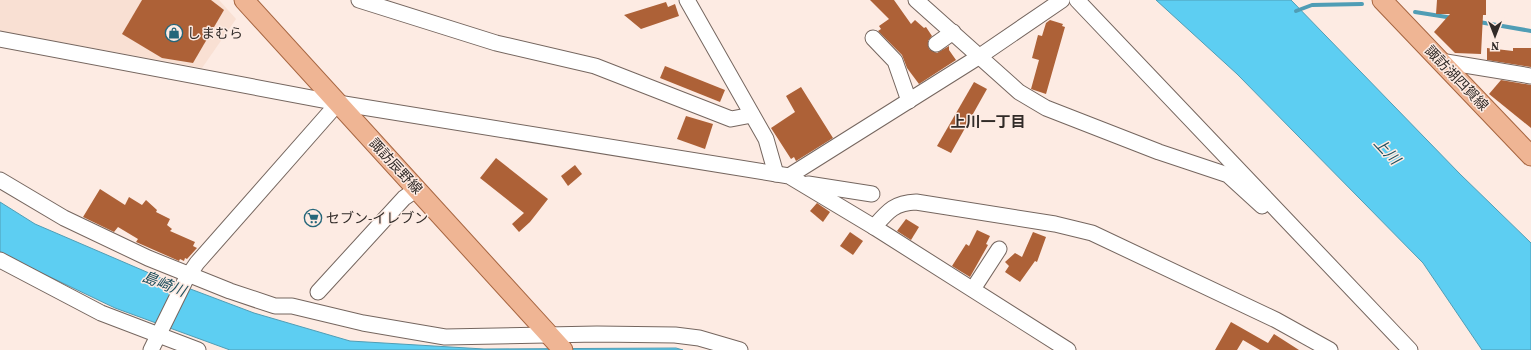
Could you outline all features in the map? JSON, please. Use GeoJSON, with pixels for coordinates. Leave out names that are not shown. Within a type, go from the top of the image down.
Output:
{"type":"FeatureCollection","features":[{"type":"Feature","properties":{"kind":"main road","name":"諏訪辰野線"},"geometry":{"type":"LineString","coordinates":[[244,0],[556,342]]}},
{"type":"Feature","properties":{"kind":"main road","name":"諏訪湖四賀線"},"geometry":{"type":"LineString","coordinates":[[1382,0],[1531,156]]}},
{"type":"Feature","properties":{"kind":"street"},"geometry":{"type":"LineString","coordinates":[[359,0],[496,43],[595,66],[732,119],[752,115]]}},
{"type":"Feature","properties":{"kind":"street"},"geometry":{"type":"LineString","coordinates":[[687,0],[789,178],[874,227],[1068,350]]}},
{"type":"Feature","properties":{"kind":"street"},"geometry":{"type":"LineString","coordinates":[[916,0],[1019,92],[1046,108],[1159,152],[1228,175],[1266,210],[1278,209]]}},
{"type":"Feature","properties":{"kind":"street"},"geometry":{"type":"LineString","coordinates":[[789,178],[980,56],[1062,0]]}},
{"type":"Feature","properties":{"kind":"street"},"geometry":{"type":"LineString","coordinates":[[1077,0],[1278,209],[1410,350]]}},
{"type":"Feature","properties":{"kind":"street"},"geometry":{"type":"LineString","coordinates":[[936,44],[953,32]]}},
{"type":"Feature","properties":{"kind":"street"},"geometry":{"type":"LineString","coordinates":[[873,38],[895,61],[909,101]]}},
{"type":"Feature","properties":{"kind":"street"},"geometry":{"type":"LineString","coordinates":[[0,39],[338,103],[789,178],[872,194]]}},
{"type":"Feature","properties":{"kind":"street"},"geometry":{"type":"LineString","coordinates":[[1440,61],[1531,76]]}},
{"type":"Feature","properties":{"kind":"street"},"geometry":{"type":"LineString","coordinates":[[151,350],[187,277],[196,263],[338,103]]}},
{"type":"Feature","properties":{"kind":"street"},"geometry":{"type":"LineString","coordinates":[[0,180],[64,218],[187,277],[275,306],[292,306],[404,331],[444,337],[556,342],[675,336],[699,338],[740,350]]}},
{"type":"Feature","properties":{"kind":"street"},"geometry":{"type":"LineString","coordinates":[[318,292],[404,198],[417,189]]}},
{"type":"Feature","properties":{"kind":"street"},"geometry":{"type":"LineString","coordinates":[[874,227],[888,210],[902,202],[916,202],[1055,224],[1092,233],[1276,320],[1330,350]]}},
{"type":"Feature","properties":{"kind":"street"},"geometry":{"type":"LineString","coordinates":[[973,290],[999,249]]}},
{"type":"Feature","properties":{"kind":"street"},"geometry":{"type":"LineString","coordinates":[[0,260],[101,313],[159,333],[180,346],[198,350]]}},
{"type":"Feature","properties":{"kind":"shaded area"},"geometry":{"type":"Polygon","coordinates":[[[0,0],[219,0],[236,19],[202,68],[0,31],[0,0]]]}},
{"type":"Feature","properties":{"kind":"water","name":"上川"},"geometry":{"type":"Polygon","coordinates":[[[1156,0],[1291,0],[1460,174],[1531,243],[1531,350],[1482,350],[1423,263],[1237,74],[1156,0]]]}},
{"type":"Feature","properties":{"kind":"water","name":"島崎川"},"geometry":{"type":"Polygon","coordinates":[[[0,202],[35,224],[156,276],[254,313],[350,341],[484,349],[676,348],[683,350],[230,350],[115,308],[0,253],[0,202]]]}},
{"type":"Feature","properties":{"kind":"building"},"geometry":{"type":"Polygon","coordinates":[[[142,0],[211,0],[224,10],[193,63],[162,58],[122,34],[142,0]]]}},
{"type":"Feature","properties":{"kind":"building"},"geometry":{"type":"Polygon","coordinates":[[[870,0],[894,0],[911,24],[915,20],[924,28],[926,27],[932,36],[928,41],[929,49],[937,53],[949,46],[949,50],[956,60],[919,84],[907,68],[902,55],[878,31],[881,29],[879,26],[889,19],[870,0]]]}},
{"type":"Feature","properties":{"kind":"building"},"geometry":{"type":"Polygon","coordinates":[[[1437,0],[1486,0],[1486,15],[1483,15],[1481,54],[1455,53],[1434,32],[1450,14],[1436,14],[1437,0]]]}},
{"type":"Feature","properties":{"kind":"building"},"geometry":{"type":"Polygon","coordinates":[[[666,2],[668,7],[675,4],[679,16],[641,29],[624,15],[666,2]]]}},
{"type":"Feature","properties":{"kind":"building"},"geometry":{"type":"Polygon","coordinates":[[[1050,20],[1063,24],[1062,26],[1065,27],[1046,94],[1031,89],[1039,60],[1032,58],[1038,35],[1042,36],[1046,23],[1050,20]]]}},
{"type":"Feature","properties":{"kind":"building"},"geometry":{"type":"Polygon","coordinates":[[[1487,48],[1513,51],[1513,48],[1531,48],[1531,67],[1487,60],[1487,48]]]}},
{"type":"Feature","properties":{"kind":"building"},"geometry":{"type":"Polygon","coordinates":[[[665,66],[725,90],[720,102],[660,78],[665,66]]]}},
{"type":"Feature","properties":{"kind":"building"},"geometry":{"type":"Polygon","coordinates":[[[1501,80],[1531,85],[1531,128],[1489,94],[1501,80]]]}},
{"type":"Feature","properties":{"kind":"building"},"geometry":{"type":"Polygon","coordinates":[[[974,82],[987,89],[951,153],[937,146],[974,82]]]}},
{"type":"Feature","properties":{"kind":"building"},"geometry":{"type":"Polygon","coordinates":[[[801,87],[833,138],[796,161],[794,157],[791,159],[771,128],[795,112],[786,96],[801,87]]]}},
{"type":"Feature","properties":{"kind":"building"},"geometry":{"type":"Polygon","coordinates":[[[686,116],[713,124],[705,149],[677,139],[686,116]]]}},
{"type":"Feature","properties":{"kind":"building"},"geometry":{"type":"Polygon","coordinates":[[[496,158],[548,199],[530,222],[519,232],[512,224],[524,213],[480,178],[496,158]]]}},
{"type":"Feature","properties":{"kind":"building"},"geometry":{"type":"Polygon","coordinates":[[[575,165],[582,174],[568,186],[561,176],[575,165]]]}},
{"type":"Feature","properties":{"kind":"building"},"geometry":{"type":"Polygon","coordinates":[[[100,189],[125,205],[129,197],[142,205],[146,200],[157,210],[156,212],[170,219],[167,225],[172,229],[170,231],[195,242],[193,246],[197,248],[187,259],[185,258],[184,261],[180,259],[179,261],[136,242],[138,239],[118,227],[114,232],[83,217],[100,189]]]}},
{"type":"Feature","properties":{"kind":"building"},"geometry":{"type":"Polygon","coordinates":[[[817,203],[830,212],[823,222],[810,211],[817,203]]]}},
{"type":"Feature","properties":{"kind":"building"},"geometry":{"type":"Polygon","coordinates":[[[906,219],[919,227],[911,240],[897,231],[906,219]]]}},
{"type":"Feature","properties":{"kind":"building"},"geometry":{"type":"Polygon","coordinates":[[[977,230],[990,236],[986,244],[988,245],[970,277],[952,266],[966,244],[969,246],[977,230]]]}},
{"type":"Feature","properties":{"kind":"building"},"geometry":{"type":"Polygon","coordinates":[[[850,232],[863,241],[853,255],[840,246],[850,232]]]}},
{"type":"Feature","properties":{"kind":"building"},"geometry":{"type":"Polygon","coordinates":[[[1033,232],[1046,237],[1037,262],[1035,261],[1020,282],[1005,272],[1009,266],[1005,262],[1015,253],[1022,257],[1033,232]]]}},
{"type":"Feature","properties":{"kind":"building"},"geometry":{"type":"Polygon","coordinates":[[[1231,322],[1268,343],[1274,334],[1299,350],[1260,350],[1243,340],[1237,350],[1215,350],[1231,322]]]}},
{"type":"Feature","properties":{"kind":"waterway"},"geometry":{"type":"LineString","coordinates":[[1296,11],[1312,5],[1362,4]]}},
{"type":"Feature","properties":{"kind":"waterway"},"geometry":{"type":"LineString","coordinates":[[1415,12],[1453,18]]}},
{"type":"Feature","properties":{"kind":"waterway"},"geometry":{"type":"LineString","coordinates":[[1479,22],[1531,31]]}},
{"type":"Feature","properties":{"kind":"place","name":"しまむら"},"geometry":{"type":"Point","coordinates":[174,33]}},
{"type":"Feature","properties":{"kind":"place","name":"セブン-イレブン"},"geometry":{"type":"Point","coordinates":[313,218]}},
{"type":"Feature","properties":{"kind":"district","name":"上川一丁目"},"geometry":{"type":"Point","coordinates":[988,122]}}]}
